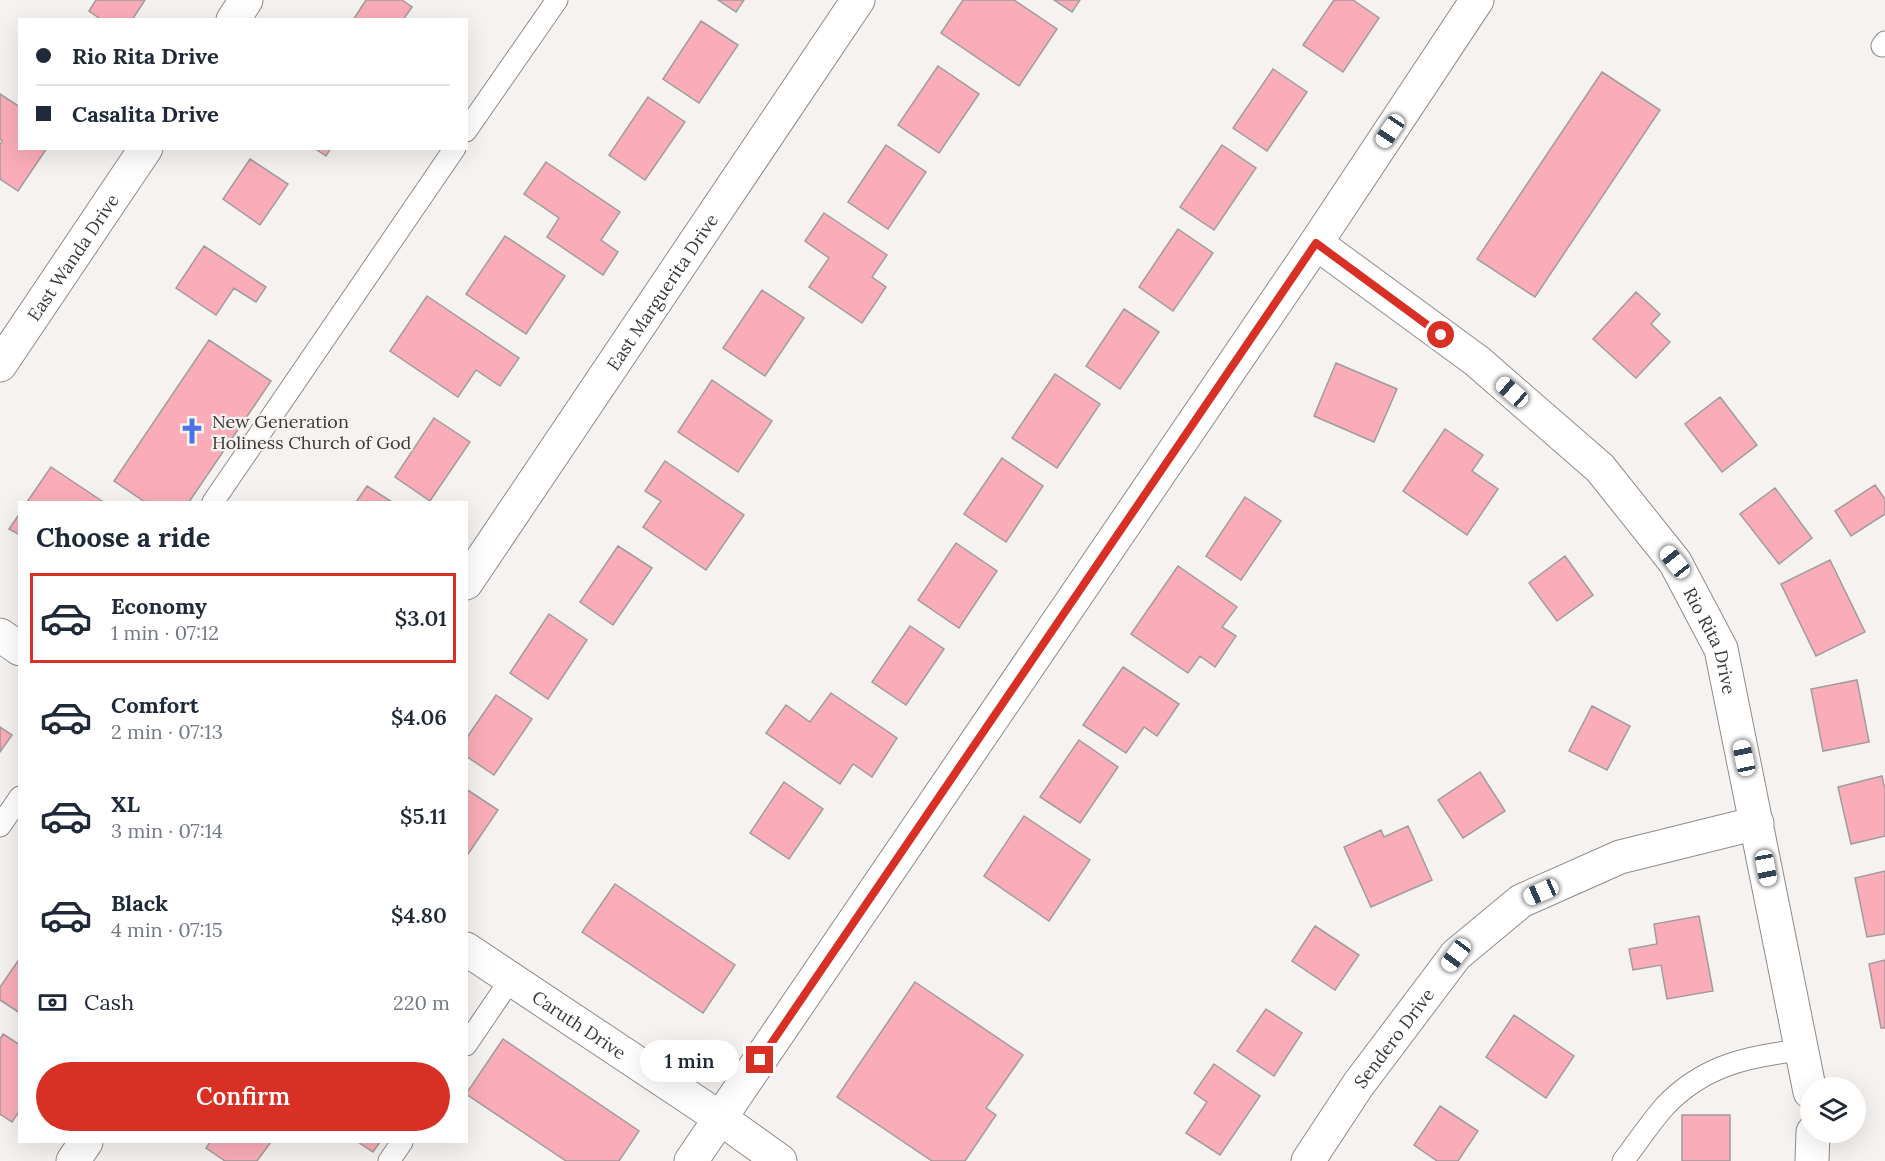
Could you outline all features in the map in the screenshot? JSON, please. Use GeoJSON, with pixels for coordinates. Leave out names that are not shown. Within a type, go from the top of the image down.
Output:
{"type":"FeatureCollection","features":[{"type":"Feature","properties":{"kind":"street"},"geometry":{"type":"LineString","coordinates":[[234,18],[246,0]]}},
{"type":"Feature","properties":{"kind":"street","name":"East Marguerita Drive"},"geometry":{"type":"LineString","coordinates":[[468,580],[858,0]]}},
{"type":"Feature","properties":{"kind":"street"},"geometry":{"type":"LineString","coordinates":[[691,1161],[1316,243],[1477,0]]}},
{"type":"Feature","properties":{"kind":"street","name":"East Wanda Drive"},"geometry":{"type":"LineString","coordinates":[[0,365],[145,150]]}},
{"type":"Feature","properties":{"kind":"street","name":"Rio Rita Drive"},"geometry":{"type":"LineString","coordinates":[[1316,243],[1477,361],[1600,468],[1675,562],[1721,649],[1807,1077]]}},
{"type":"Feature","properties":{"kind":"street"},"geometry":{"type":"LineString","coordinates":[[0,635],[18,647]]}},
{"type":"Feature","properties":{"kind":"street","name":"Sendero Drive"},"geometry":{"type":"LineString","coordinates":[[1308,1161],[1358,1085],[1456,955],[1521,901],[1620,857],[1757,823]]}},
{"type":"Feature","properties":{"kind":"street","name":"Caruth Drive"},"geometry":{"type":"LineString","coordinates":[[468,950],[720,1118],[780,1161]]}},
{"type":"Feature","properties":{"kind":"street"},"geometry":{"type":"LineString","coordinates":[[73,1161],[85,1143]]}},
{"type":"Feature","properties":{"kind":"street"},"geometry":{"type":"LineString","coordinates":[[1812,1161],[1813,1143]]}},
{"type":"Feature","properties":{"kind":"lane"},"geometry":{"type":"LineString","coordinates":[[468,128],[557,0]]}},
{"type":"Feature","properties":{"kind":"lane"},"geometry":{"type":"LineString","coordinates":[[214,501],[454,150]]}},
{"type":"Feature","properties":{"kind":"lane"},"geometry":{"type":"LineString","coordinates":[[0,826],[18,800]]}},
{"type":"Feature","properties":{"kind":"lane"},"geometry":{"type":"LineString","coordinates":[[468,1043],[511,979]]}},
{"type":"Feature","properties":{"kind":"lane"},"geometry":{"type":"LineString","coordinates":[[1623,1161],[1665,1106],[1682,1091],[1717,1068],[1760,1054],[1802,1050]]}},
{"type":"Feature","properties":{"kind":"lane"},"geometry":{"type":"LineString","coordinates":[[388,1161],[401,1143]]}},
{"type":"Feature","properties":{"kind":"building"},"geometry":{"type":"Polygon","coordinates":[[[96,0],[145,0],[133,18],[99,18],[89,11],[96,0]]]}},
{"type":"Feature","properties":{"kind":"building"},"geometry":{"type":"Polygon","coordinates":[[[366,0],[402,0],[412,7],[404,18],[354,18],[366,0]]]}},
{"type":"Feature","properties":{"kind":"building"},"geometry":{"type":"Polygon","coordinates":[[[718,0],[744,0],[736,12],[718,0]]]}},
{"type":"Feature","properties":{"kind":"building"},"geometry":{"type":"Polygon","coordinates":[[[963,0],[1014,0],[1057,29],[1019,86],[941,33],[963,0]]]}},
{"type":"Feature","properties":{"kind":"building"},"geometry":{"type":"Polygon","coordinates":[[[1054,0],[1080,0],[1072,12],[1054,0]]]}},
{"type":"Feature","properties":{"kind":"building"},"geometry":{"type":"Polygon","coordinates":[[[1334,0],[1353,0],[1379,18],[1343,72],[1303,45],[1334,0]]]}},
{"type":"Feature","properties":{"kind":"building"},"geometry":{"type":"Polygon","coordinates":[[[701,21],[738,45],[699,103],[663,79],[701,21]]]}},
{"type":"Feature","properties":{"kind":"building"},"geometry":{"type":"Polygon","coordinates":[[[938,66],[979,94],[939,153],[898,125],[938,66]]]}},
{"type":"Feature","properties":{"kind":"building"},"geometry":{"type":"Polygon","coordinates":[[[1273,69],[1307,92],[1267,151],[1233,128],[1273,69]]]}},
{"type":"Feature","properties":{"kind":"building"},"geometry":{"type":"Polygon","coordinates":[[[1602,72],[1660,110],[1535,297],[1477,259],[1602,72]]]}},
{"type":"Feature","properties":{"kind":"building"},"geometry":{"type":"Polygon","coordinates":[[[0,94],[18,106],[18,150],[46,150],[18,191],[0,179],[2,141],[0,139],[0,94]]]}},
{"type":"Feature","properties":{"kind":"building"},"geometry":{"type":"Polygon","coordinates":[[[648,97],[685,122],[645,180],[609,155],[648,97]]]}},
{"type":"Feature","properties":{"kind":"building"},"geometry":{"type":"Polygon","coordinates":[[[886,145],[926,172],[888,229],[848,202],[886,145]]]}},
{"type":"Feature","properties":{"kind":"building"},"geometry":{"type":"Polygon","coordinates":[[[1222,145],[1256,168],[1214,230],[1180,207],[1222,145]]]}},
{"type":"Feature","properties":{"kind":"building"},"geometry":{"type":"Polygon","coordinates":[[[317,150],[330,150],[326,156],[317,150]]]}},
{"type":"Feature","properties":{"kind":"building"},"geometry":{"type":"Polygon","coordinates":[[[250,159],[288,184],[260,225],[223,199],[250,159]]]}},
{"type":"Feature","properties":{"kind":"building"},"geometry":{"type":"Polygon","coordinates":[[[546,162],[620,212],[601,240],[618,252],[603,275],[547,237],[559,218],[524,194],[546,162]]]}},
{"type":"Feature","properties":{"kind":"building"},"geometry":{"type":"Polygon","coordinates":[[[824,213],[887,255],[872,277],[886,287],[862,323],[809,287],[829,258],[805,241],[824,213]]]}},
{"type":"Feature","properties":{"kind":"building"},"geometry":{"type":"Polygon","coordinates":[[[1178,229],[1213,253],[1173,311],[1139,287],[1178,229]]]}},
{"type":"Feature","properties":{"kind":"building"},"geometry":{"type":"Polygon","coordinates":[[[505,236],[565,276],[526,334],[466,294],[505,236]]]}},
{"type":"Feature","properties":{"kind":"building"},"geometry":{"type":"Polygon","coordinates":[[[204,246],[266,287],[256,302],[234,288],[216,315],[176,288],[204,246]]]}},
{"type":"Feature","properties":{"kind":"building"},"geometry":{"type":"Polygon","coordinates":[[[762,290],[804,318],[765,376],[723,348],[762,290]]]}},
{"type":"Feature","properties":{"kind":"building"},"geometry":{"type":"Polygon","coordinates":[[[1636,292],[1660,314],[1651,324],[1670,342],[1636,378],[1593,339],[1636,292]]]}},
{"type":"Feature","properties":{"kind":"building"},"geometry":{"type":"Polygon","coordinates":[[[427,296],[519,358],[500,386],[476,370],[458,397],[390,351],[427,296]]]}},
{"type":"Feature","properties":{"kind":"building"},"geometry":{"type":"Polygon","coordinates":[[[1124,309],[1159,332],[1120,389],[1086,366],[1124,309]]]}},
{"type":"Feature","properties":{"kind":"building","name":"New Generation Holiness Church of God"},"geometry":{"type":"Polygon","coordinates":[[[209,340],[271,381],[190,501],[144,501],[114,481],[209,340]]]}},
{"type":"Feature","properties":{"kind":"building"},"geometry":{"type":"Polygon","coordinates":[[[1336,363],[1397,389],[1374,442],[1314,416],[1336,363]]]}},
{"type":"Feature","properties":{"kind":"building"},"geometry":{"type":"Polygon","coordinates":[[[1055,374],[1100,404],[1057,468],[1012,438],[1055,374]]]}},
{"type":"Feature","properties":{"kind":"building"},"geometry":{"type":"Polygon","coordinates":[[[712,380],[772,421],[738,472],[678,432],[712,380]]]}},
{"type":"Feature","properties":{"kind":"building"},"geometry":{"type":"Polygon","coordinates":[[[1720,397],[1757,445],[1722,472],[1685,424],[1720,397]]]}},
{"type":"Feature","properties":{"kind":"building"},"geometry":{"type":"Polygon","coordinates":[[[434,418],[470,442],[430,501],[395,477],[434,418]]]}},
{"type":"Feature","properties":{"kind":"building"},"geometry":{"type":"Polygon","coordinates":[[[1445,429],[1483,455],[1472,471],[1498,489],[1467,535],[1403,491],[1445,429]]]}},
{"type":"Feature","properties":{"kind":"building"},"geometry":{"type":"Polygon","coordinates":[[[1002,458],[1043,486],[1006,542],[964,514],[1002,458]]]}},
{"type":"Feature","properties":{"kind":"building"},"geometry":{"type":"Polygon","coordinates":[[[665,461],[744,515],[706,570],[643,527],[661,501],[645,491],[665,461]]]}},
{"type":"Feature","properties":{"kind":"building"},"geometry":{"type":"Polygon","coordinates":[[[51,467],[102,501],[28,501],[51,467]]]}},
{"type":"Feature","properties":{"kind":"building"},"geometry":{"type":"Polygon","coordinates":[[[1875,485],[1885,499],[1885,514],[1851,536],[1835,511],[1875,485]]]}},
{"type":"Feature","properties":{"kind":"building"},"geometry":{"type":"Polygon","coordinates":[[[367,486],[390,501],[357,501],[367,486]]]}},
{"type":"Feature","properties":{"kind":"building"},"geometry":{"type":"Polygon","coordinates":[[[1775,488],[1812,538],[1779,564],[1740,514],[1775,488]]]}},
{"type":"Feature","properties":{"kind":"building"},"geometry":{"type":"Polygon","coordinates":[[[1245,497],[1281,521],[1241,580],[1206,556],[1245,497]]]}},
{"type":"Feature","properties":{"kind":"building"},"geometry":{"type":"Polygon","coordinates":[[[18,516],[18,534],[9,529],[18,516]]]}},
{"type":"Feature","properties":{"kind":"building"},"geometry":{"type":"Polygon","coordinates":[[[956,543],[997,571],[959,628],[918,600],[956,543]]]}},
{"type":"Feature","properties":{"kind":"building"},"geometry":{"type":"Polygon","coordinates":[[[618,546],[652,568],[613,625],[580,602],[618,546]]]}},
{"type":"Feature","properties":{"kind":"building"},"geometry":{"type":"Polygon","coordinates":[[[1565,556],[1593,595],[1557,621],[1529,583],[1565,556]]]}},
{"type":"Feature","properties":{"kind":"building"},"geometry":{"type":"Polygon","coordinates":[[[1830,560],[1865,632],[1816,656],[1781,584],[1830,560]]]}},
{"type":"Feature","properties":{"kind":"building"},"geometry":{"type":"Polygon","coordinates":[[[1178,566],[1237,607],[1222,627],[1236,636],[1215,667],[1200,656],[1188,673],[1131,634],[1178,566]]]}},
{"type":"Feature","properties":{"kind":"building"},"geometry":{"type":"Polygon","coordinates":[[[549,614],[587,640],[548,699],[510,673],[549,614]]]}},
{"type":"Feature","properties":{"kind":"building"},"geometry":{"type":"Polygon","coordinates":[[[910,626],[944,649],[906,705],[872,682],[910,626]]]}},
{"type":"Feature","properties":{"kind":"building"},"geometry":{"type":"Polygon","coordinates":[[[1123,667],[1179,704],[1157,736],[1144,727],[1126,753],[1083,725],[1123,667]]]}},
{"type":"Feature","properties":{"kind":"building"},"geometry":{"type":"Polygon","coordinates":[[[1857,680],[1869,742],[1823,751],[1811,689],[1857,680]]]}},
{"type":"Feature","properties":{"kind":"building"},"geometry":{"type":"Polygon","coordinates":[[[831,693],[897,738],[872,777],[853,764],[840,784],[766,733],[786,705],[810,722],[831,693]]]}},
{"type":"Feature","properties":{"kind":"building"},"geometry":{"type":"Polygon","coordinates":[[[496,695],[532,719],[494,775],[468,757],[468,736],[496,695]]]}},
{"type":"Feature","properties":{"kind":"building"},"geometry":{"type":"Polygon","coordinates":[[[1592,706],[1630,726],[1607,770],[1569,751],[1592,706]]]}},
{"type":"Feature","properties":{"kind":"building"},"geometry":{"type":"Polygon","coordinates":[[[0,727],[12,735],[0,752],[0,727]]]}},
{"type":"Feature","properties":{"kind":"building"},"geometry":{"type":"Polygon","coordinates":[[[1079,740],[1118,767],[1080,823],[1040,797],[1079,740]]]}},
{"type":"Feature","properties":{"kind":"building"},"geometry":{"type":"Polygon","coordinates":[[[1480,772],[1505,811],[1463,838],[1438,800],[1480,772]]]}},
{"type":"Feature","properties":{"kind":"building"},"geometry":{"type":"Polygon","coordinates":[[[1882,776],[1885,789],[1885,836],[1851,844],[1838,787],[1882,776]]]}},
{"type":"Feature","properties":{"kind":"building"},"geometry":{"type":"Polygon","coordinates":[[[784,782],[823,809],[789,859],[750,833],[784,782]]]}},
{"type":"Feature","properties":{"kind":"building"},"geometry":{"type":"Polygon","coordinates":[[[468,790],[498,810],[468,854],[468,790]]]}},
{"type":"Feature","properties":{"kind":"building"},"geometry":{"type":"Polygon","coordinates":[[[1024,816],[1090,860],[1049,921],[984,876],[1024,816]]]}},
{"type":"Feature","properties":{"kind":"building"},"geometry":{"type":"Polygon","coordinates":[[[1408,826],[1432,880],[1371,907],[1344,847],[1381,830],[1384,837],[1408,826]]]}},
{"type":"Feature","properties":{"kind":"building"},"geometry":{"type":"Polygon","coordinates":[[[1885,871],[1885,934],[1867,937],[1855,878],[1885,871]]]}},
{"type":"Feature","properties":{"kind":"building"},"geometry":{"type":"Polygon","coordinates":[[[615,884],[735,965],[703,1013],[582,932],[615,884]]]}},
{"type":"Feature","properties":{"kind":"building"},"geometry":{"type":"Polygon","coordinates":[[[1699,916],[1713,991],[1667,999],[1661,965],[1633,970],[1629,949],[1657,944],[1654,924],[1699,916]]]}},
{"type":"Feature","properties":{"kind":"building"},"geometry":{"type":"Polygon","coordinates":[[[1315,926],[1359,955],[1335,990],[1292,961],[1315,926]]]}},
{"type":"Feature","properties":{"kind":"building"},"geometry":{"type":"Polygon","coordinates":[[[1885,960],[1885,1028],[1881,1028],[1869,964],[1885,960]]]}},
{"type":"Feature","properties":{"kind":"building"},"geometry":{"type":"Polygon","coordinates":[[[18,961],[18,1012],[0,1000],[0,987],[18,961]]]}},
{"type":"Feature","properties":{"kind":"building"},"geometry":{"type":"Polygon","coordinates":[[[915,982],[1023,1055],[986,1108],[996,1115],[965,1161],[932,1161],[837,1097],[915,982]]]}},
{"type":"Feature","properties":{"kind":"building"},"geometry":{"type":"Polygon","coordinates":[[[1266,1009],[1302,1033],[1274,1076],[1237,1051],[1266,1009]]]}},
{"type":"Feature","properties":{"kind":"building"},"geometry":{"type":"Polygon","coordinates":[[[1514,1015],[1574,1056],[1546,1098],[1486,1057],[1514,1015]]]}},
{"type":"Feature","properties":{"kind":"building"},"geometry":{"type":"Polygon","coordinates":[[[3,1034],[18,1044],[18,1113],[12,1122],[0,1114],[0,1039],[3,1034]]]}},
{"type":"Feature","properties":{"kind":"building"},"geometry":{"type":"Polygon","coordinates":[[[503,1039],[639,1131],[619,1161],[566,1161],[468,1095],[468,1091],[503,1039]]]}},
{"type":"Feature","properties":{"kind":"building"},"geometry":{"type":"Polygon","coordinates":[[[1214,1064],[1260,1096],[1220,1155],[1186,1133],[1207,1102],[1194,1093],[1214,1064]]]}},
{"type":"Feature","properties":{"kind":"building"},"geometry":{"type":"Polygon","coordinates":[[[1440,1106],[1478,1131],[1458,1161],[1437,1161],[1414,1145],[1440,1106]]]}},
{"type":"Feature","properties":{"kind":"building"},"geometry":{"type":"Polygon","coordinates":[[[1682,1115],[1730,1115],[1730,1161],[1682,1161],[1682,1115]]]}},
{"type":"Feature","properties":{"kind":"building"},"geometry":{"type":"Polygon","coordinates":[[[209,1143],[270,1143],[257,1161],[225,1161],[206,1148],[209,1143]]]}},
{"type":"Feature","properties":{"kind":"building"},"geometry":{"type":"Polygon","coordinates":[[[360,1143],[379,1143],[373,1152],[360,1143]]]}},
{"type":"Feature","properties":{"kind":"place","name":"New Generation Holiness Church of God"},"geometry":{"type":"Point","coordinates":[192,431]}},
{"type":"Feature","properties":{"kind":"route"},"geometry":{"type":"LineString","coordinates":[[760,1060],[1316,243],[1441,335]]}}]}
